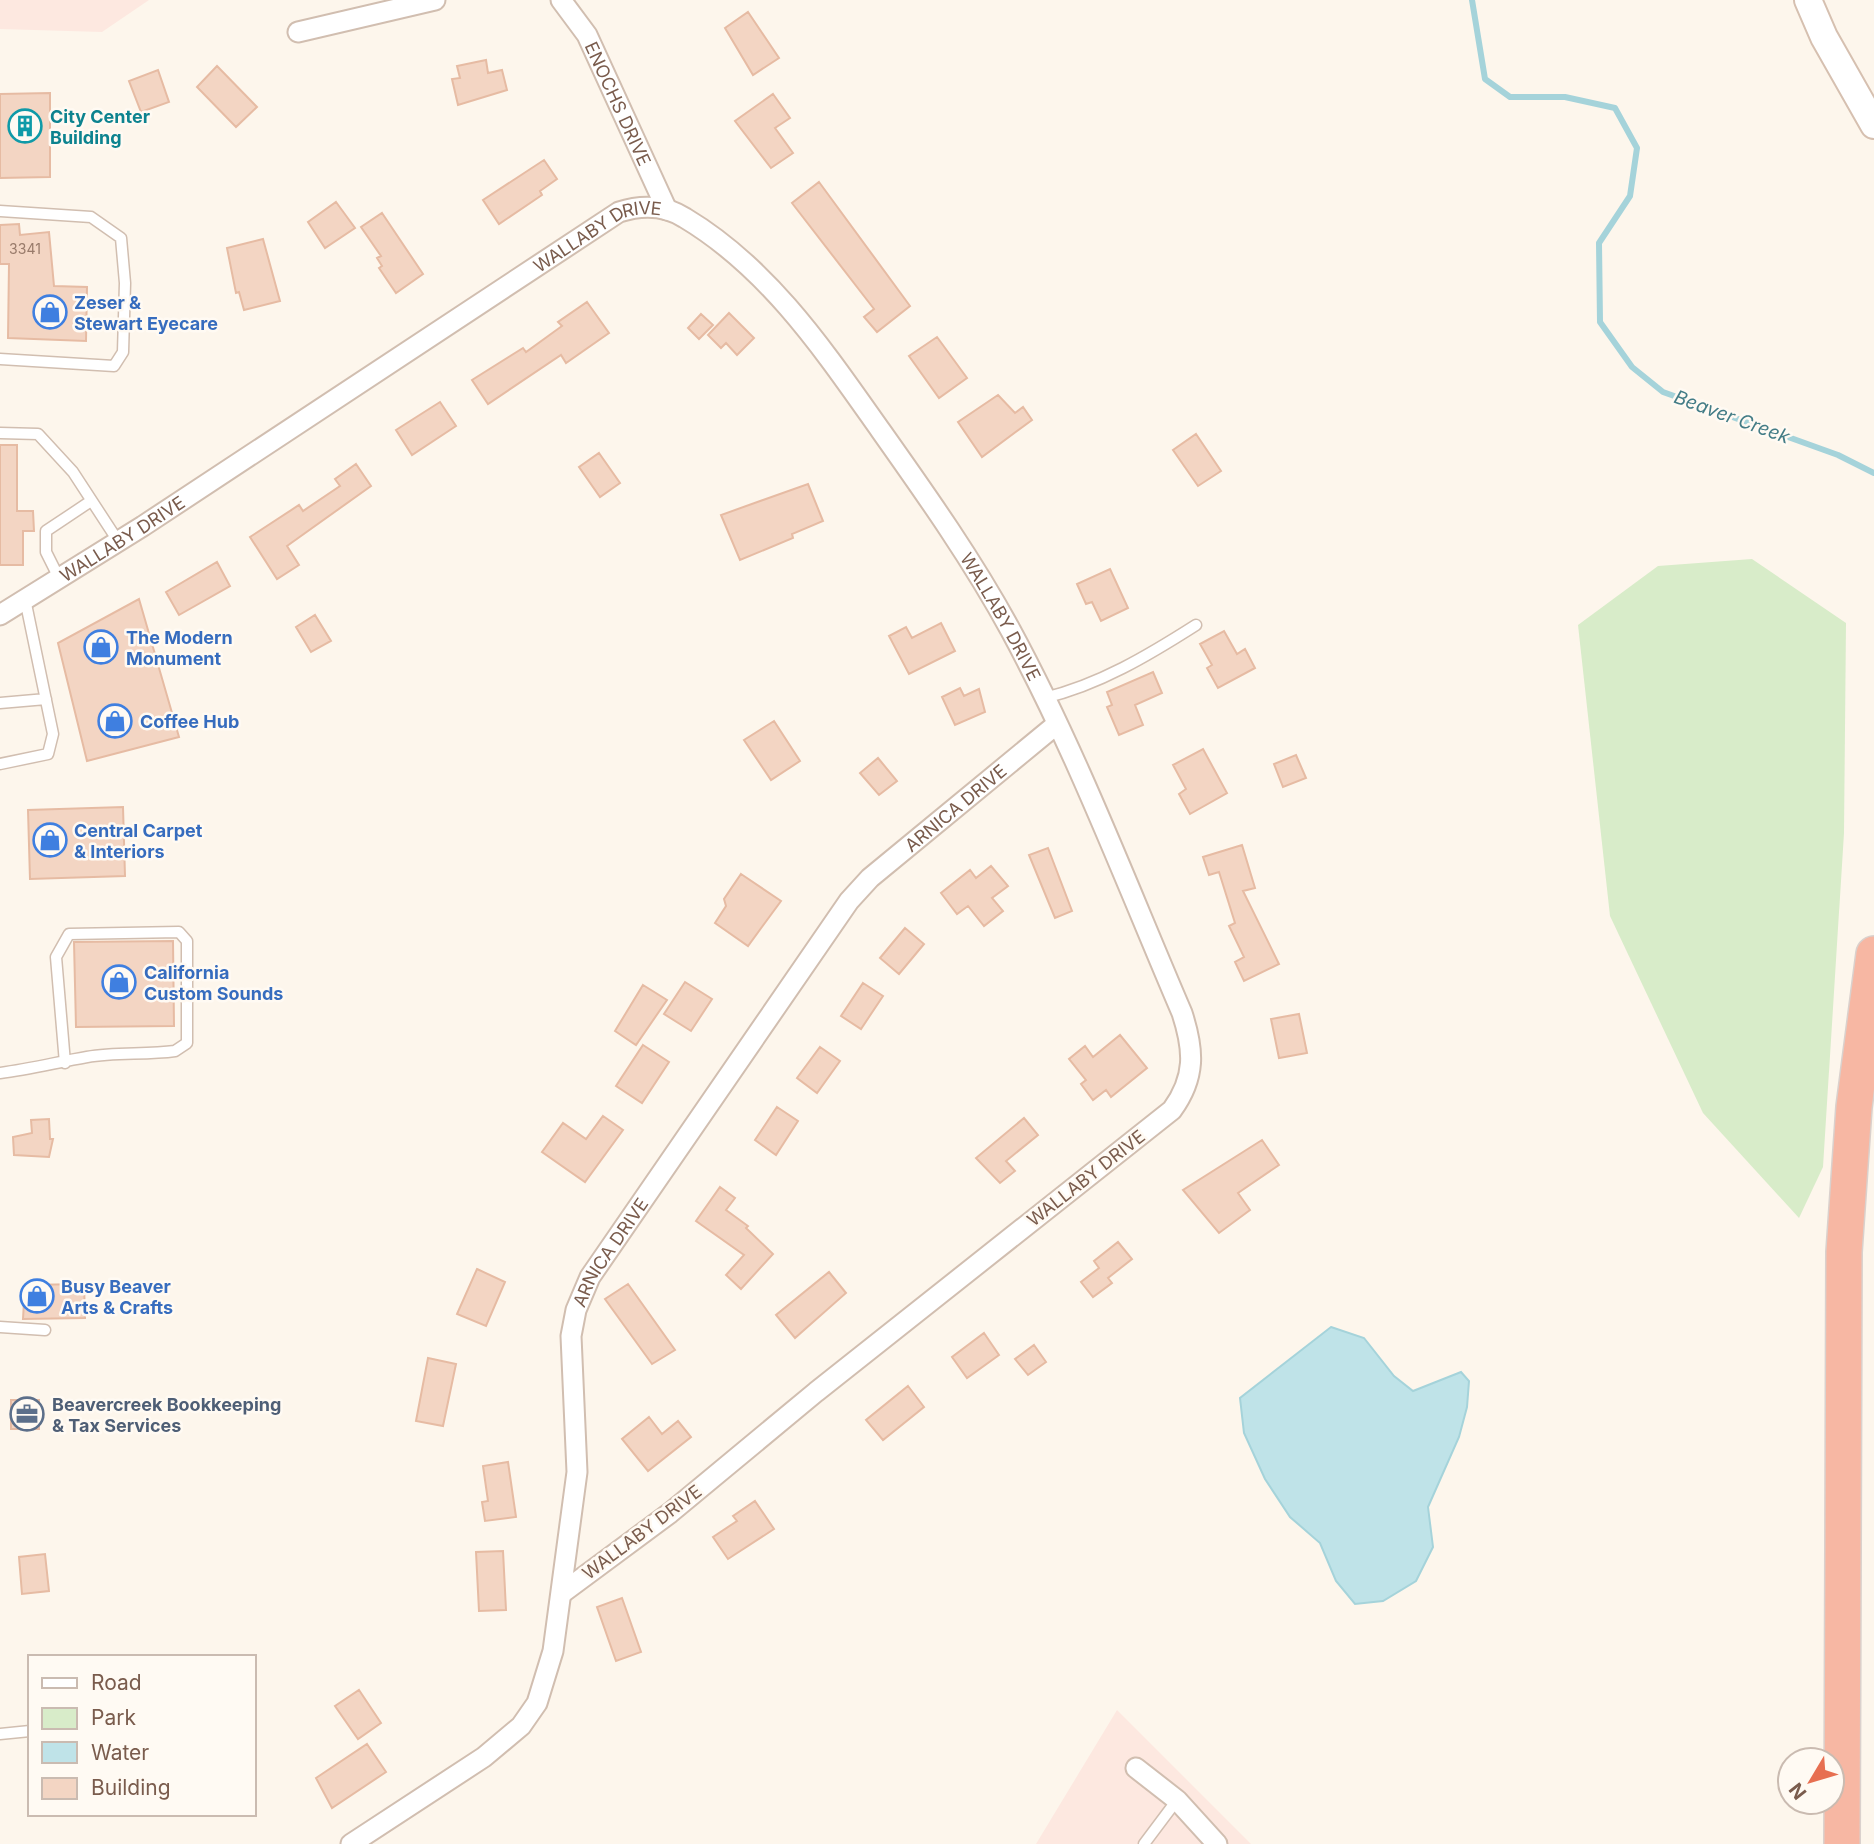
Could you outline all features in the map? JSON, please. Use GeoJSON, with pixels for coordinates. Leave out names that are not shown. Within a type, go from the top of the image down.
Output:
{"type":"FeatureCollection","features":[{"type":"Feature","properties":{"kind":"highway"},"geometry":{"type":"LineString","coordinates":[[1842,1844],[1844,1252],[1853,1120],[1874,954]]}},
{"type":"Feature","properties":{"kind":"main road"},"geometry":{"type":"LineString","coordinates":[[1808,0],[1824,37],[1874,125]]}},
{"type":"Feature","properties":{"kind":"street"},"geometry":{"type":"LineString","coordinates":[[298,32],[435,0]]}},
{"type":"Feature","properties":{"kind":"street","name":"ENOCHS DRIVE"},"geometry":{"type":"LineString","coordinates":[[561,0],[587,35],[667,210]]}},
{"type":"Feature","properties":{"kind":"street","name":"WALLABY DRIVE"},"geometry":{"type":"LineString","coordinates":[[0,615],[118,541],[619,212],[637,206],[667,210],[684,217],[747,265],[786,304],[822,346],[973,564],[1057,724],[1182,1013],[1192,1049],[1192,1066],[1183,1095],[1172,1110],[816,1392],[670,1513],[562,1593]]}},
{"type":"Feature","properties":{"kind":"street","name":"ARNICA DRIVE"},"geometry":{"type":"LineString","coordinates":[[351,1844],[467,1769],[521,1726],[537,1703],[548,1670],[562,1593],[577,1472],[571,1336],[576,1310],[590,1277],[849,901],[870,878],[1057,724]]}},
{"type":"Feature","properties":{"kind":"street"},"geometry":{"type":"LineString","coordinates":[[1136,1768],[1177,1800],[1217,1844]]}},
{"type":"Feature","properties":{"kind":"lane"},"geometry":{"type":"LineString","coordinates":[[0,211],[91,217],[121,238],[125,283],[123,352],[114,366],[0,359]]}},
{"type":"Feature","properties":{"kind":"lane"},"geometry":{"type":"LineString","coordinates":[[0,433],[38,434],[73,472],[118,541]]}},
{"type":"Feature","properties":{"kind":"lane"},"geometry":{"type":"LineString","coordinates":[[59,578],[46,552],[46,531],[62,517],[91,501]]}},
{"type":"Feature","properties":{"kind":"lane"},"geometry":{"type":"LineString","coordinates":[[0,764],[48,754],[53,734],[25,599]]}},
{"type":"Feature","properties":{"kind":"lane"},"geometry":{"type":"LineString","coordinates":[[1044,698],[1073,691],[1149,655],[1196,625]]}},
{"type":"Feature","properties":{"kind":"lane"},"geometry":{"type":"LineString","coordinates":[[0,703],[46,699]]}},
{"type":"Feature","properties":{"kind":"lane"},"geometry":{"type":"LineString","coordinates":[[0,1073],[65,1063],[89,1057],[176,1051],[187,1043],[187,941],[178,932],[69,934],[56,957],[65,1063]]}},
{"type":"Feature","properties":{"kind":"lane"},"geometry":{"type":"LineString","coordinates":[[0,1327],[45,1330]]}},
{"type":"Feature","properties":{"kind":"lane"},"geometry":{"type":"LineString","coordinates":[[0,1734],[28,1731]]}},
{"type":"Feature","properties":{"kind":"lane"},"geometry":{"type":"LineString","coordinates":[[1144,1844],[1177,1800]]}},
{"type":"Feature","properties":{"kind":"shaded area"},"geometry":{"type":"Polygon","coordinates":[[[0,0],[149,0],[102,32],[0,29],[0,0]]]}},
{"type":"Feature","properties":{"kind":"shaded area"},"geometry":{"type":"Polygon","coordinates":[[[1117,1710],[1251,1844],[1036,1844],[1117,1710]]]}},
{"type":"Feature","properties":{"kind":"green space"},"geometry":{"type":"Polygon","coordinates":[[[1752,559],[1846,623],[1844,833],[1823,1167],[1799,1218],[1703,1113],[1610,916],[1578,625],[1658,566],[1752,559]]]}},
{"type":"Feature","properties":{"kind":"water"},"geometry":{"type":"Polygon","coordinates":[[[1331,1327],[1364,1338],[1394,1376],[1413,1391],[1461,1372],[1469,1381],[1467,1407],[1459,1437],[1428,1507],[1433,1547],[1416,1581],[1383,1601],[1355,1604],[1336,1581],[1320,1543],[1290,1517],[1265,1479],[1244,1433],[1240,1398],[1331,1327]]]}},
{"type":"Feature","properties":{"kind":"building"},"geometry":{"type":"Polygon","coordinates":[[[748,12],[779,58],[753,75],[725,28],[748,12]]]}},
{"type":"Feature","properties":{"kind":"building"},"geometry":{"type":"Polygon","coordinates":[[[486,60],[488,73],[502,70],[507,90],[458,105],[452,79],[460,78],[457,66],[486,60]]]}},
{"type":"Feature","properties":{"kind":"building"},"geometry":{"type":"Polygon","coordinates":[[[217,66],[257,107],[236,127],[197,87],[217,66]]]}},
{"type":"Feature","properties":{"kind":"building"},"geometry":{"type":"Polygon","coordinates":[[[158,70],[169,102],[141,112],[129,81],[158,70]]]}},
{"type":"Feature","properties":{"kind":"building","name":"City Center Building"},"geometry":{"type":"Polygon","coordinates":[[[50,93],[50,177],[0,178],[0,94],[50,93]]]}},
{"type":"Feature","properties":{"kind":"building"},"geometry":{"type":"Polygon","coordinates":[[[773,94],[790,118],[775,128],[793,153],[771,168],[735,121],[773,94]]]}},
{"type":"Feature","properties":{"kind":"building"},"geometry":{"type":"Polygon","coordinates":[[[544,160],[557,179],[540,191],[542,195],[499,224],[483,200],[544,160]]]}},
{"type":"Feature","properties":{"kind":"building"},"geometry":{"type":"Polygon","coordinates":[[[819,182],[910,306],[877,332],[864,317],[874,309],[792,203],[819,182]]]}},
{"type":"Feature","properties":{"kind":"building"},"geometry":{"type":"Polygon","coordinates":[[[336,202],[355,228],[325,248],[308,222],[336,202]]]}},
{"type":"Feature","properties":{"kind":"building"},"geometry":{"type":"Polygon","coordinates":[[[382,213],[423,274],[396,293],[379,268],[382,266],[377,258],[381,256],[361,227],[382,213]]]}},
{"type":"Feature","properties":{"kind":"building"},"geometry":{"type":"Polygon","coordinates":[[[19,224],[20,235],[49,232],[54,286],[87,287],[86,341],[8,338],[9,264],[0,264],[0,225],[19,224]]]}},
{"type":"Feature","properties":{"kind":"building"},"geometry":{"type":"Polygon","coordinates":[[[263,239],[280,301],[244,310],[239,292],[236,293],[227,248],[263,239]]]}},
{"type":"Feature","properties":{"kind":"building"},"geometry":{"type":"Polygon","coordinates":[[[587,302],[609,333],[566,363],[561,355],[488,404],[472,380],[523,348],[526,352],[562,326],[558,322],[587,302]]]}},
{"type":"Feature","properties":{"kind":"building"},"geometry":{"type":"Polygon","coordinates":[[[729,313],[754,338],[737,355],[726,343],[721,348],[708,335],[729,313]]]}},
{"type":"Feature","properties":{"kind":"building"},"geometry":{"type":"Polygon","coordinates":[[[701,314],[713,325],[699,339],[688,328],[701,314]]]}},
{"type":"Feature","properties":{"kind":"building"},"geometry":{"type":"Polygon","coordinates":[[[937,337],[967,378],[939,398],[909,356],[937,337]]]}},
{"type":"Feature","properties":{"kind":"building"},"geometry":{"type":"Polygon","coordinates":[[[998,395],[1015,413],[1023,407],[1032,420],[982,457],[958,422],[998,395]]]}},
{"type":"Feature","properties":{"kind":"building"},"geometry":{"type":"Polygon","coordinates":[[[440,402],[456,426],[412,455],[396,430],[440,402]]]}},
{"type":"Feature","properties":{"kind":"building"},"geometry":{"type":"Polygon","coordinates":[[[1196,434],[1221,471],[1198,486],[1173,450],[1196,434]]]}},
{"type":"Feature","properties":{"kind":"building"},"geometry":{"type":"Polygon","coordinates":[[[0,445],[17,445],[17,511],[33,511],[34,531],[23,531],[23,565],[0,565],[0,445]]]}},
{"type":"Feature","properties":{"kind":"building"},"geometry":{"type":"Polygon","coordinates":[[[599,453],[620,483],[600,497],[579,467],[599,453]]]}},
{"type":"Feature","properties":{"kind":"building"},"geometry":{"type":"Polygon","coordinates":[[[356,464],[371,486],[287,546],[299,565],[277,579],[250,537],[299,505],[303,511],[340,486],[335,479],[356,464]]]}},
{"type":"Feature","properties":{"kind":"building"},"geometry":{"type":"Polygon","coordinates":[[[808,484],[823,521],[792,534],[793,538],[740,560],[721,515],[808,484]]]}},
{"type":"Feature","properties":{"kind":"building"},"geometry":{"type":"Polygon","coordinates":[[[217,562],[230,586],[179,615],[166,592],[217,562]]]}},
{"type":"Feature","properties":{"kind":"building"},"geometry":{"type":"Polygon","coordinates":[[[1110,569],[1128,608],[1101,621],[1092,602],[1086,604],[1077,584],[1110,569]]]}},
{"type":"Feature","properties":{"kind":"building"},"geometry":{"type":"Polygon","coordinates":[[[139,599],[179,737],[87,761],[58,643],[139,599]]]}},
{"type":"Feature","properties":{"kind":"building"},"geometry":{"type":"Polygon","coordinates":[[[315,615],[331,641],[311,652],[296,627],[315,615]]]}},
{"type":"Feature","properties":{"kind":"building"},"geometry":{"type":"Polygon","coordinates":[[[941,623],[955,651],[909,674],[889,636],[906,627],[912,638],[941,623]]]}},
{"type":"Feature","properties":{"kind":"building"},"geometry":{"type":"Polygon","coordinates":[[[1224,631],[1237,654],[1245,649],[1255,668],[1218,688],[1207,668],[1212,665],[1200,644],[1224,631]]]}},
{"type":"Feature","properties":{"kind":"building"},"geometry":{"type":"Polygon","coordinates":[[[1153,672],[1162,693],[1135,705],[1143,725],[1119,735],[1107,707],[1112,705],[1107,692],[1153,672]]]}},
{"type":"Feature","properties":{"kind":"building"},"geometry":{"type":"Polygon","coordinates":[[[960,688],[964,696],[979,689],[985,712],[955,725],[942,697],[960,688]]]}},
{"type":"Feature","properties":{"kind":"building"},"geometry":{"type":"Polygon","coordinates":[[[774,721],[800,761],[771,780],[744,740],[774,721]]]}},
{"type":"Feature","properties":{"kind":"building"},"geometry":{"type":"Polygon","coordinates":[[[1203,749],[1227,793],[1190,814],[1179,794],[1186,789],[1173,765],[1203,749]]]}},
{"type":"Feature","properties":{"kind":"building"},"geometry":{"type":"Polygon","coordinates":[[[1296,755],[1306,778],[1283,787],[1274,764],[1296,755]]]}},
{"type":"Feature","properties":{"kind":"building"},"geometry":{"type":"Polygon","coordinates":[[[878,758],[897,781],[879,795],[860,773],[878,758]]]}},
{"type":"Feature","properties":{"kind":"building"},"geometry":{"type":"Polygon","coordinates":[[[123,807],[125,876],[30,879],[28,810],[123,807]]]}},
{"type":"Feature","properties":{"kind":"building"},"geometry":{"type":"Polygon","coordinates":[[[1242,845],[1255,888],[1243,891],[1279,964],[1244,981],[1235,962],[1244,957],[1229,926],[1235,923],[1219,872],[1209,875],[1203,857],[1242,845]]]}},
{"type":"Feature","properties":{"kind":"building"},"geometry":{"type":"Polygon","coordinates":[[[1048,848],[1072,911],[1055,918],[1029,855],[1048,848]]]}},
{"type":"Feature","properties":{"kind":"building"},"geometry":{"type":"Polygon","coordinates":[[[991,866],[1008,886],[992,898],[1003,911],[984,926],[968,906],[957,914],[941,893],[970,870],[976,878],[991,866]]]}},
{"type":"Feature","properties":{"kind":"building"},"geometry":{"type":"Polygon","coordinates":[[[741,874],[781,901],[748,946],[715,923],[726,906],[724,899],[741,874]]]}},
{"type":"Feature","properties":{"kind":"building"},"geometry":{"type":"Polygon","coordinates":[[[905,928],[924,944],[899,974],[880,958],[905,928]]]}},
{"type":"Feature","properties":{"kind":"building"},"geometry":{"type":"Polygon","coordinates":[[[173,941],[174,1026],[76,1027],[74,942],[173,941]]]}},
{"type":"Feature","properties":{"kind":"building"},"geometry":{"type":"Polygon","coordinates":[[[685,982],[712,999],[691,1031],[664,1014],[685,982]]]}},
{"type":"Feature","properties":{"kind":"building"},"geometry":{"type":"Polygon","coordinates":[[[863,983],[883,996],[861,1029],[841,1016],[863,983]]]}},
{"type":"Feature","properties":{"kind":"building"},"geometry":{"type":"Polygon","coordinates":[[[643,985],[667,1000],[636,1045],[615,1031],[643,985]]]}},
{"type":"Feature","properties":{"kind":"building"},"geometry":{"type":"Polygon","coordinates":[[[1299,1014],[1307,1053],[1279,1058],[1271,1019],[1299,1014]]]}},
{"type":"Feature","properties":{"kind":"building"},"geometry":{"type":"Polygon","coordinates":[[[1120,1035],[1147,1068],[1111,1097],[1106,1090],[1093,1100],[1081,1084],[1086,1080],[1069,1059],[1085,1046],[1093,1057],[1120,1035]]]}},
{"type":"Feature","properties":{"kind":"building"},"geometry":{"type":"Polygon","coordinates":[[[643,1045],[669,1062],[642,1103],[616,1086],[643,1045]]]}},
{"type":"Feature","properties":{"kind":"building"},"geometry":{"type":"Polygon","coordinates":[[[820,1047],[840,1061],[817,1093],[797,1078],[820,1047]]]}},
{"type":"Feature","properties":{"kind":"building"},"geometry":{"type":"Polygon","coordinates":[[[777,1107],[798,1121],[776,1155],[755,1140],[777,1107]]]}},
{"type":"Feature","properties":{"kind":"building"},"geometry":{"type":"Polygon","coordinates":[[[603,1116],[623,1130],[585,1182],[542,1152],[563,1123],[586,1139],[603,1116]]]}},
{"type":"Feature","properties":{"kind":"building"},"geometry":{"type":"Polygon","coordinates":[[[1024,1118],[1038,1135],[1006,1161],[1015,1171],[1000,1183],[976,1158],[1024,1118]]]}},
{"type":"Feature","properties":{"kind":"building"},"geometry":{"type":"Polygon","coordinates":[[[49,1119],[50,1139],[53,1139],[49,1157],[14,1155],[13,1137],[32,1133],[31,1120],[49,1119]]]}},
{"type":"Feature","properties":{"kind":"building"},"geometry":{"type":"Polygon","coordinates":[[[1262,1140],[1279,1165],[1238,1193],[1250,1210],[1219,1233],[1183,1190],[1262,1140]]]}},
{"type":"Feature","properties":{"kind":"building"},"geometry":{"type":"Polygon","coordinates":[[[720,1187],[735,1198],[726,1210],[748,1226],[746,1228],[773,1254],[741,1289],[726,1275],[744,1255],[696,1221],[720,1187]]]}},
{"type":"Feature","properties":{"kind":"building"},"geometry":{"type":"Polygon","coordinates":[[[1118,1242],[1132,1259],[1108,1278],[1112,1283],[1093,1297],[1081,1282],[1099,1268],[1094,1261],[1118,1242]]]}},
{"type":"Feature","properties":{"kind":"building"},"geometry":{"type":"Polygon","coordinates":[[[477,1269],[505,1282],[486,1326],[457,1314],[477,1269]]]}},
{"type":"Feature","properties":{"kind":"building"},"geometry":{"type":"Polygon","coordinates":[[[829,1272],[846,1293],[795,1338],[776,1315],[829,1272]]]}},
{"type":"Feature","properties":{"kind":"building"},"geometry":{"type":"Polygon","coordinates":[[[84,1284],[85,1318],[23,1319],[25,1285],[84,1284]]]}},
{"type":"Feature","properties":{"kind":"building"},"geometry":{"type":"Polygon","coordinates":[[[628,1284],[675,1350],[652,1364],[605,1299],[628,1284]]]}},
{"type":"Feature","properties":{"kind":"building"},"geometry":{"type":"Polygon","coordinates":[[[984,1333],[999,1355],[967,1378],[952,1357],[984,1333]]]}},
{"type":"Feature","properties":{"kind":"building"},"geometry":{"type":"Polygon","coordinates":[[[1034,1345],[1046,1362],[1028,1375],[1015,1359],[1034,1345]]]}},
{"type":"Feature","properties":{"kind":"building"},"geometry":{"type":"Polygon","coordinates":[[[428,1358],[456,1364],[443,1426],[416,1421],[428,1358]]]}},
{"type":"Feature","properties":{"kind":"building"},"geometry":{"type":"Polygon","coordinates":[[[908,1386],[924,1407],[883,1440],[866,1420],[908,1386]]]}},
{"type":"Feature","properties":{"kind":"building"},"geometry":{"type":"Polygon","coordinates":[[[11,1400],[39,1400],[39,1429],[11,1429],[11,1400]]]}},
{"type":"Feature","properties":{"kind":"building"},"geometry":{"type":"Polygon","coordinates":[[[649,1417],[662,1434],[678,1421],[691,1437],[648,1471],[622,1439],[649,1417]]]}},
{"type":"Feature","properties":{"kind":"building"},"geometry":{"type":"Polygon","coordinates":[[[508,1462],[516,1517],[485,1521],[482,1502],[488,1501],[483,1466],[508,1462]]]}},
{"type":"Feature","properties":{"kind":"building"},"geometry":{"type":"Polygon","coordinates":[[[755,1501],[774,1529],[728,1559],[713,1537],[737,1521],[733,1516],[755,1501]]]}},
{"type":"Feature","properties":{"kind":"building"},"geometry":{"type":"Polygon","coordinates":[[[503,1551],[506,1610],[479,1611],[476,1552],[503,1551]]]}},
{"type":"Feature","properties":{"kind":"building"},"geometry":{"type":"Polygon","coordinates":[[[45,1554],[49,1591],[22,1594],[19,1557],[45,1554]]]}},
{"type":"Feature","properties":{"kind":"building"},"geometry":{"type":"Polygon","coordinates":[[[622,1598],[641,1652],[616,1661],[597,1607],[622,1598]]]}},
{"type":"Feature","properties":{"kind":"building"},"geometry":{"type":"Polygon","coordinates":[[[359,1690],[381,1723],[358,1739],[335,1706],[359,1690]]]}},
{"type":"Feature","properties":{"kind":"building"},"geometry":{"type":"Polygon","coordinates":[[[367,1744],[386,1772],[332,1808],[316,1778],[367,1744]]]}},
{"type":"Feature","properties":{"kind":"waterway","name":"Beaver Creek"},"geometry":{"type":"LineString","coordinates":[[1472,0],[1485,79],[1510,97],[1565,97],[1615,108],[1637,148],[1630,196],[1599,243],[1600,322],[1632,367],[1663,392],[1838,455],[1874,473]]}},
{"type":"Feature","properties":{"kind":"place","name":"City Center Building"},"geometry":{"type":"Point","coordinates":[25,126]}},
{"type":"Feature","properties":{"kind":"place","name":"Zeser & Stewart Eyecare"},"geometry":{"type":"Point","coordinates":[50,312]}},
{"type":"Feature","properties":{"kind":"place","name":"The Modern Monument"},"geometry":{"type":"Point","coordinates":[101,647]}},
{"type":"Feature","properties":{"kind":"place","name":"Coffee Hub"},"geometry":{"type":"Point","coordinates":[115,721]}},
{"type":"Feature","properties":{"kind":"place","name":"Central Carpet & Interiors"},"geometry":{"type":"Point","coordinates":[50,840]}},
{"type":"Feature","properties":{"kind":"place","name":"California Custom Sounds"},"geometry":{"type":"Point","coordinates":[119,982]}},
{"type":"Feature","properties":{"kind":"place","name":"Busy Beaver Arts & Crafts"},"geometry":{"type":"Point","coordinates":[37,1296]}},
{"type":"Feature","properties":{"kind":"place","name":"Beavercreek Bookkeeping & Tax Services"},"geometry":{"type":"Point","coordinates":[27,1414]}}]}
